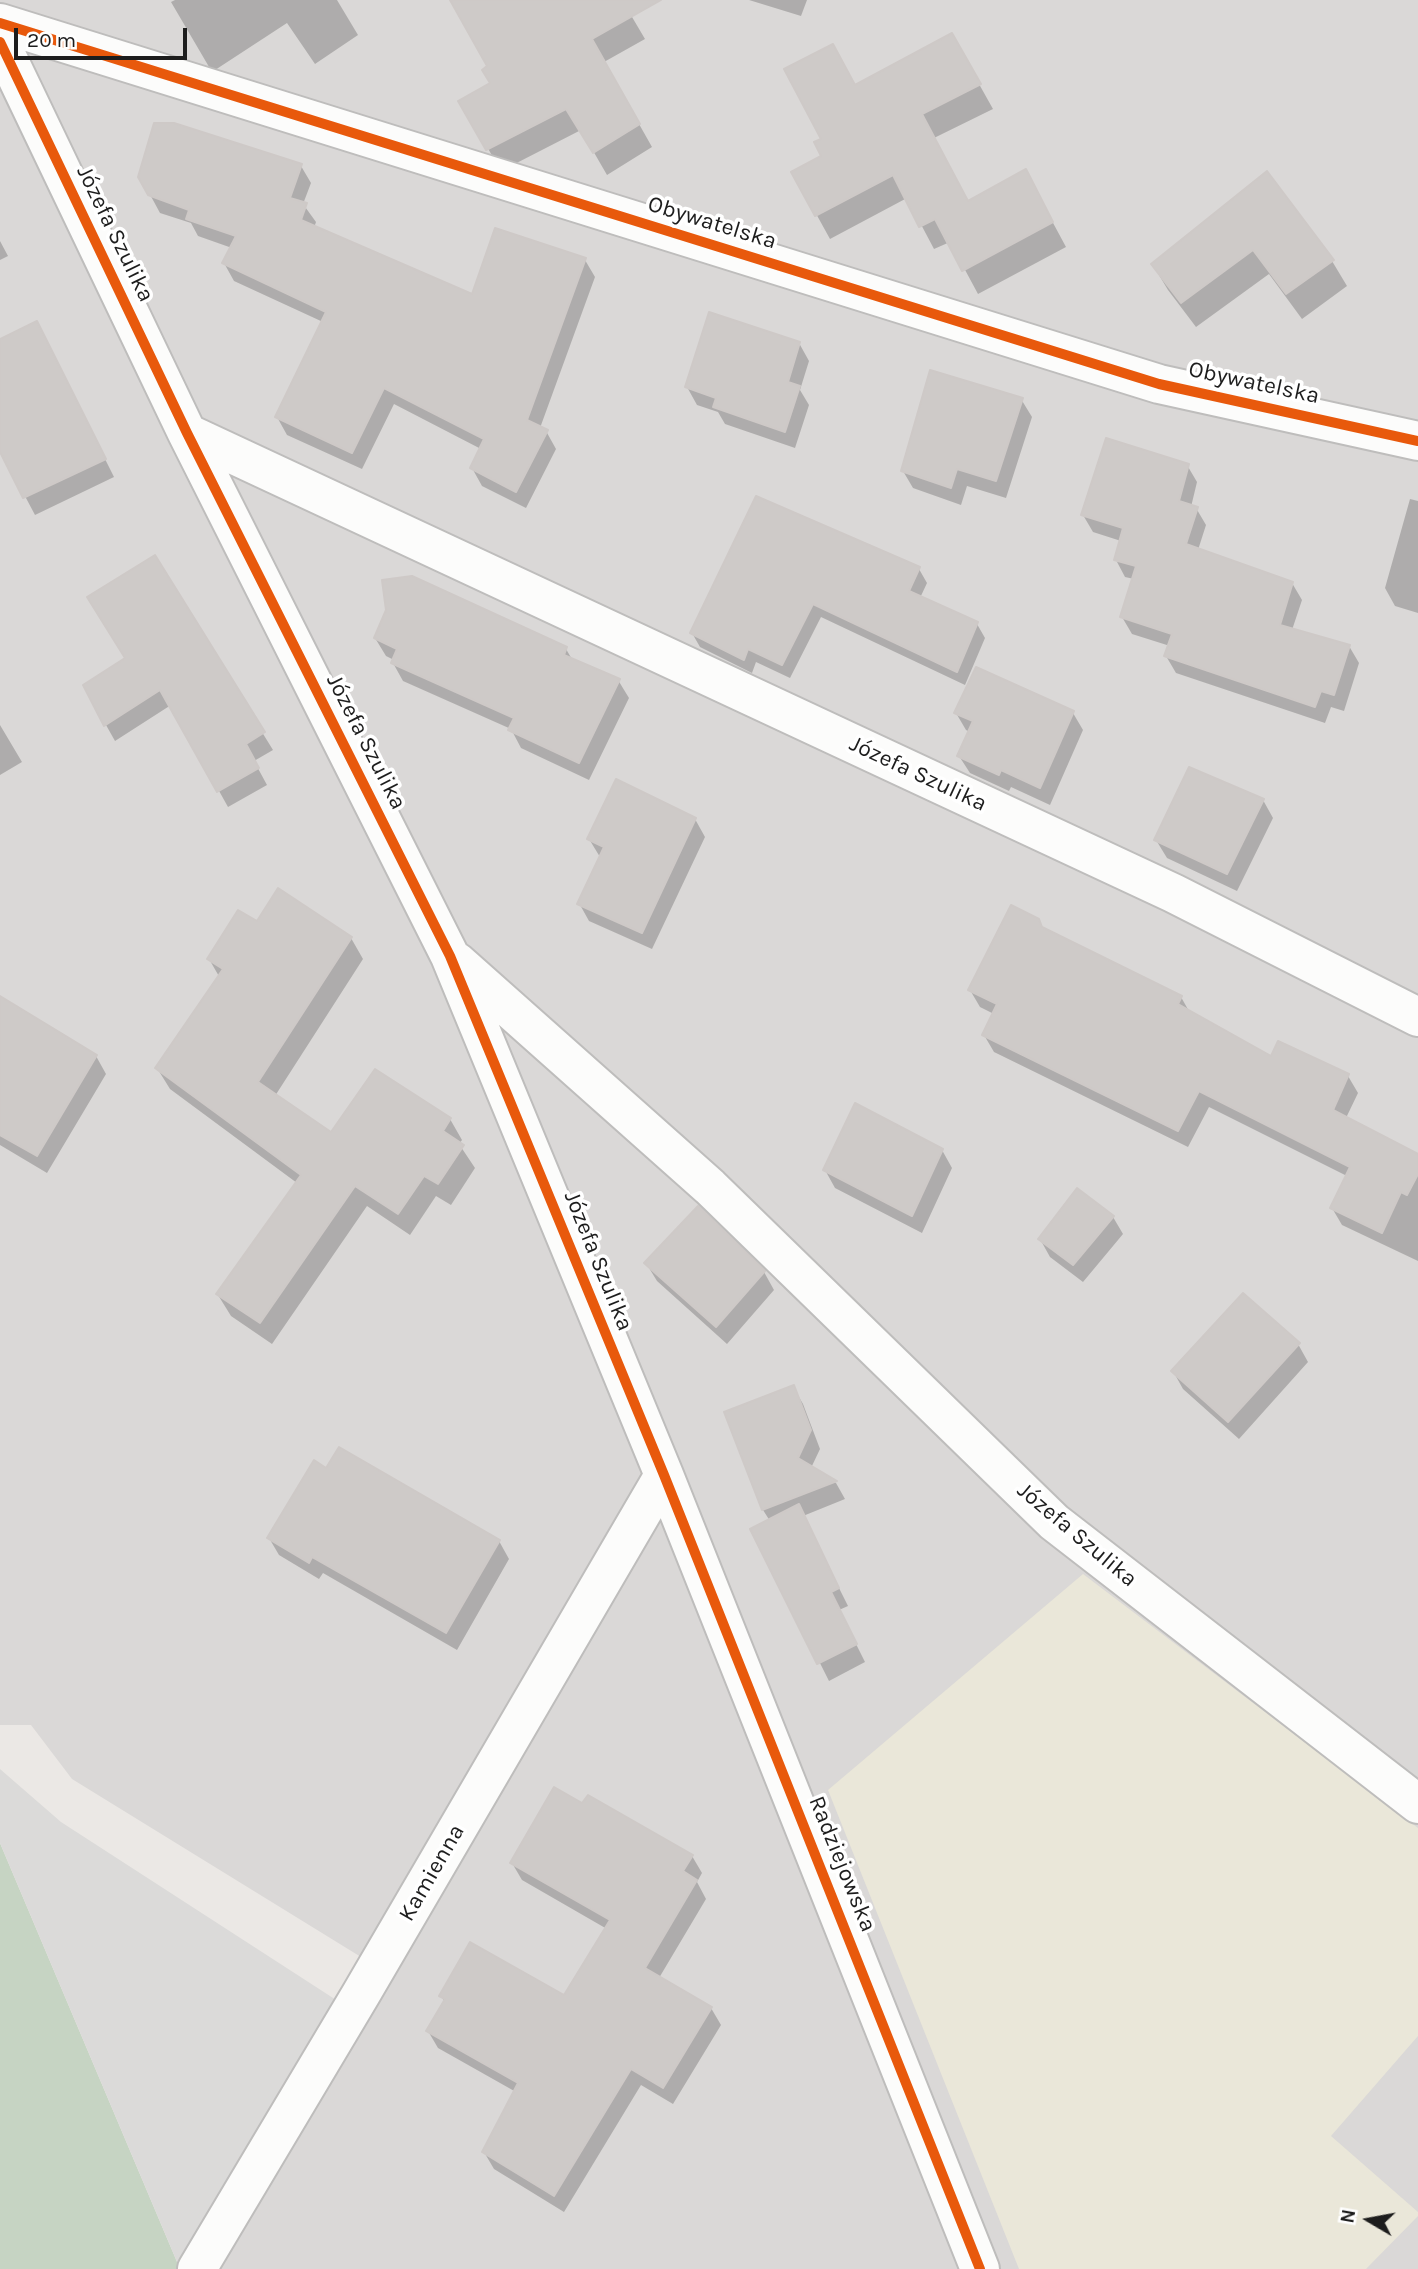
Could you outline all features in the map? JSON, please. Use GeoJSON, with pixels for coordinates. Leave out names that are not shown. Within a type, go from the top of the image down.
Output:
{"type":"FeatureCollection","features":[{"type":"Feature","properties":{"kind":"street","name":"Obywatelska"},"geometry":{"type":"LineString","coordinates":[[0,23],[1160,384],[1418,440]]}},
{"type":"Feature","properties":{"kind":"street","name":"Józefa Szulika"},"geometry":{"type":"LineString","coordinates":[[0,42],[187,433],[450,956],[664,1475]]}},
{"type":"Feature","properties":{"kind":"street","name":"Józefa Szulika"},"geometry":{"type":"LineString","coordinates":[[187,433],[1173,893],[1418,1017]]}},
{"type":"Feature","properties":{"kind":"street","name":"Józefa Szulika"},"geometry":{"type":"LineString","coordinates":[[450,956],[710,1187],[1054,1522],[1418,1804]]}},
{"type":"Feature","properties":{"kind":"street","name":"Kamienna"},"geometry":{"type":"LineString","coordinates":[[197,2269],[664,1475]]}},
{"type":"Feature","properties":{"kind":"street","name":"Radziejowska"},"geometry":{"type":"LineString","coordinates":[[664,1475],[980,2269]]}},
{"type":"Feature","properties":{"kind":"shaded area"},"geometry":{"type":"Polygon","coordinates":[[[0,0],[1418,0],[1418,2269],[196,2269],[361,1957],[72,1779],[31,1725],[0,1725],[0,0]]]}},
{"type":"Feature","properties":{"kind":"shaded area"},"geometry":{"type":"Polygon","coordinates":[[[1083,1574],[1418,1828],[1418,2036],[1331,2136],[1418,2212],[1418,2216],[1366,2269],[1019,2269],[828,1790],[1083,1574]]]}},
{"type":"Feature","properties":{"kind":"shaded area"},"geometry":{"type":"Polygon","coordinates":[[[0,1769],[61,1822],[347,2007],[180,2269],[0,1843],[0,1769]]]}},
{"type":"Feature","properties":{"kind":"green space"},"geometry":{"type":"Polygon","coordinates":[[[0,1843],[180,2269],[0,2269],[0,1843]]]}},
{"type":"Feature","properties":{"kind":"building"},"geometry":{"type":"Polygon","coordinates":[[[450,0],[661,0],[592,39],[640,124],[593,153],[566,109],[486,150],[458,101],[490,83],[482,70],[487,66],[450,0]]]}},
{"type":"Feature","properties":{"kind":"building"},"geometry":{"type":"Polygon","coordinates":[[[952,33],[981,84],[922,114],[968,201],[1026,169],[1053,222],[962,271],[935,219],[919,227],[893,175],[815,216],[791,172],[821,156],[814,142],[821,139],[784,69],[833,44],[855,85],[952,33]]]}},
{"type":"Feature","properties":{"kind":"building"},"geometry":{"type":"Polygon","coordinates":[[[154,123],[174,123],[302,164],[290,198],[307,203],[301,220],[472,294],[495,228],[586,258],[527,420],[548,430],[516,492],[470,468],[484,439],[384,388],[352,453],[275,417],[326,312],[222,263],[236,236],[186,219],[189,210],[148,195],[138,177],[154,123]]]}},
{"type":"Feature","properties":{"kind":"building"},"geometry":{"type":"Polygon","coordinates":[[[1267,171],[1334,260],[1286,294],[1253,250],[1181,303],[1151,264],[1267,171]]]}},
{"type":"Feature","properties":{"kind":"building"},"geometry":{"type":"Polygon","coordinates":[[[709,312],[800,342],[788,382],[800,386],[785,432],[713,407],[716,398],[685,387],[709,312]]]}},
{"type":"Feature","properties":{"kind":"building"},"geometry":{"type":"Polygon","coordinates":[[[37,321],[106,459],[23,498],[0,452],[0,339],[37,321]]]}},
{"type":"Feature","properties":{"kind":"building"},"geometry":{"type":"Polygon","coordinates":[[[930,370],[1023,398],[996,481],[957,469],[951,488],[901,471],[930,370]]]}},
{"type":"Feature","properties":{"kind":"building"},"geometry":{"type":"Polygon","coordinates":[[[1106,438],[1189,464],[1179,501],[1198,507],[1186,544],[1293,582],[1280,625],[1350,645],[1334,695],[1321,691],[1315,707],[1164,656],[1172,634],[1120,617],[1136,566],[1114,560],[1123,528],[1081,515],[1106,438]]]}},
{"type":"Feature","properties":{"kind":"building"},"geometry":{"type":"Polygon","coordinates":[[[756,496],[920,567],[909,591],[978,622],[957,672],[813,604],[782,665],[748,649],[744,660],[690,633],[756,496]]]}},
{"type":"Feature","properties":{"kind":"building"},"geometry":{"type":"Polygon","coordinates":[[[155,555],[265,732],[246,744],[259,768],[217,792],[160,690],[104,726],[83,685],[125,658],[87,597],[155,555]]]}},
{"type":"Feature","properties":{"kind":"building"},"geometry":{"type":"Polygon","coordinates":[[[412,576],[567,647],[564,655],[620,679],[579,763],[508,730],[514,718],[391,663],[397,649],[374,638],[386,610],[382,580],[412,576]]]}},
{"type":"Feature","properties":{"kind":"building"},"geometry":{"type":"Polygon","coordinates":[[[976,667],[1074,711],[1040,788],[1001,770],[999,775],[957,756],[973,721],[954,713],[976,667]]]}},
{"type":"Feature","properties":{"kind":"building"},"geometry":{"type":"Polygon","coordinates":[[[1189,767],[1264,799],[1227,874],[1154,840],[1189,767]]]}},
{"type":"Feature","properties":{"kind":"building"},"geometry":{"type":"Polygon","coordinates":[[[616,779],[696,818],[642,933],[577,904],[604,847],[587,839],[616,779]]]}},
{"type":"Feature","properties":{"kind":"building"},"geometry":{"type":"Polygon","coordinates":[[[278,888],[352,937],[258,1082],[331,1132],[375,1069],[451,1118],[443,1131],[464,1145],[438,1184],[424,1176],[398,1214],[355,1186],[260,1323],[216,1294],[301,1175],[155,1068],[223,969],[207,959],[238,910],[257,921],[278,888]]]}},
{"type":"Feature","properties":{"kind":"building"},"geometry":{"type":"Polygon","coordinates":[[[1011,905],[1039,919],[1042,927],[1182,996],[1178,1004],[1271,1056],[1278,1041],[1349,1074],[1333,1110],[1418,1154],[1418,1174],[1407,1195],[1401,1192],[1382,1233],[1330,1208],[1350,1167],[1199,1091],[1178,1131],[982,1035],[997,1004],[968,990],[1011,905]]]}},
{"type":"Feature","properties":{"kind":"building"},"geometry":{"type":"Polygon","coordinates":[[[0,996],[97,1055],[37,1156],[0,1135],[0,996]]]}},
{"type":"Feature","properties":{"kind":"building"},"geometry":{"type":"Polygon","coordinates":[[[855,1103],[943,1149],[912,1216],[823,1170],[855,1103]]]}},
{"type":"Feature","properties":{"kind":"building"},"geometry":{"type":"Polygon","coordinates":[[[1077,1188],[1114,1216],[1073,1265],[1038,1239],[1077,1188]]]}},
{"type":"Feature","properties":{"kind":"building"},"geometry":{"type":"Polygon","coordinates":[[[698,1206],[765,1271],[716,1327],[644,1263],[698,1206]]]}},
{"type":"Feature","properties":{"kind":"building"},"geometry":{"type":"Polygon","coordinates":[[[1243,1293],[1300,1343],[1228,1422],[1171,1371],[1243,1293]]]}},
{"type":"Feature","properties":{"kind":"building"},"geometry":{"type":"Polygon","coordinates":[[[794,1385],[811,1430],[798,1458],[837,1481],[762,1510],[724,1412],[794,1385]]]}},
{"type":"Feature","properties":{"kind":"building"},"geometry":{"type":"Polygon","coordinates":[[[339,1447],[500,1540],[446,1633],[312,1557],[309,1563],[267,1538],[314,1460],[326,1468],[339,1447]]]}},
{"type":"Feature","properties":{"kind":"building"},"geometry":{"type":"Polygon","coordinates":[[[799,1504],[839,1588],[831,1592],[857,1644],[817,1664],[750,1529],[799,1504]]]}},
{"type":"Feature","properties":{"kind":"building"},"geometry":{"type":"Polygon","coordinates":[[[554,1787],[582,1803],[588,1795],[693,1855],[683,1871],[697,1880],[645,1968],[712,2007],[663,2088],[631,2069],[554,2196],[482,2152],[518,2083],[426,2031],[445,1999],[439,1996],[470,1942],[564,1995],[610,1920],[510,1863],[554,1787]]]}},
{"type":"Feature","properties":{"kind":"cycle path"},"geometry":{"type":"LineString","coordinates":[[0,23],[1159,384],[1418,441]]}},
{"type":"Feature","properties":{"kind":"cycle path"},"geometry":{"type":"LineString","coordinates":[[0,42],[187,433],[450,956],[664,1475],[980,2269]]}}]}
